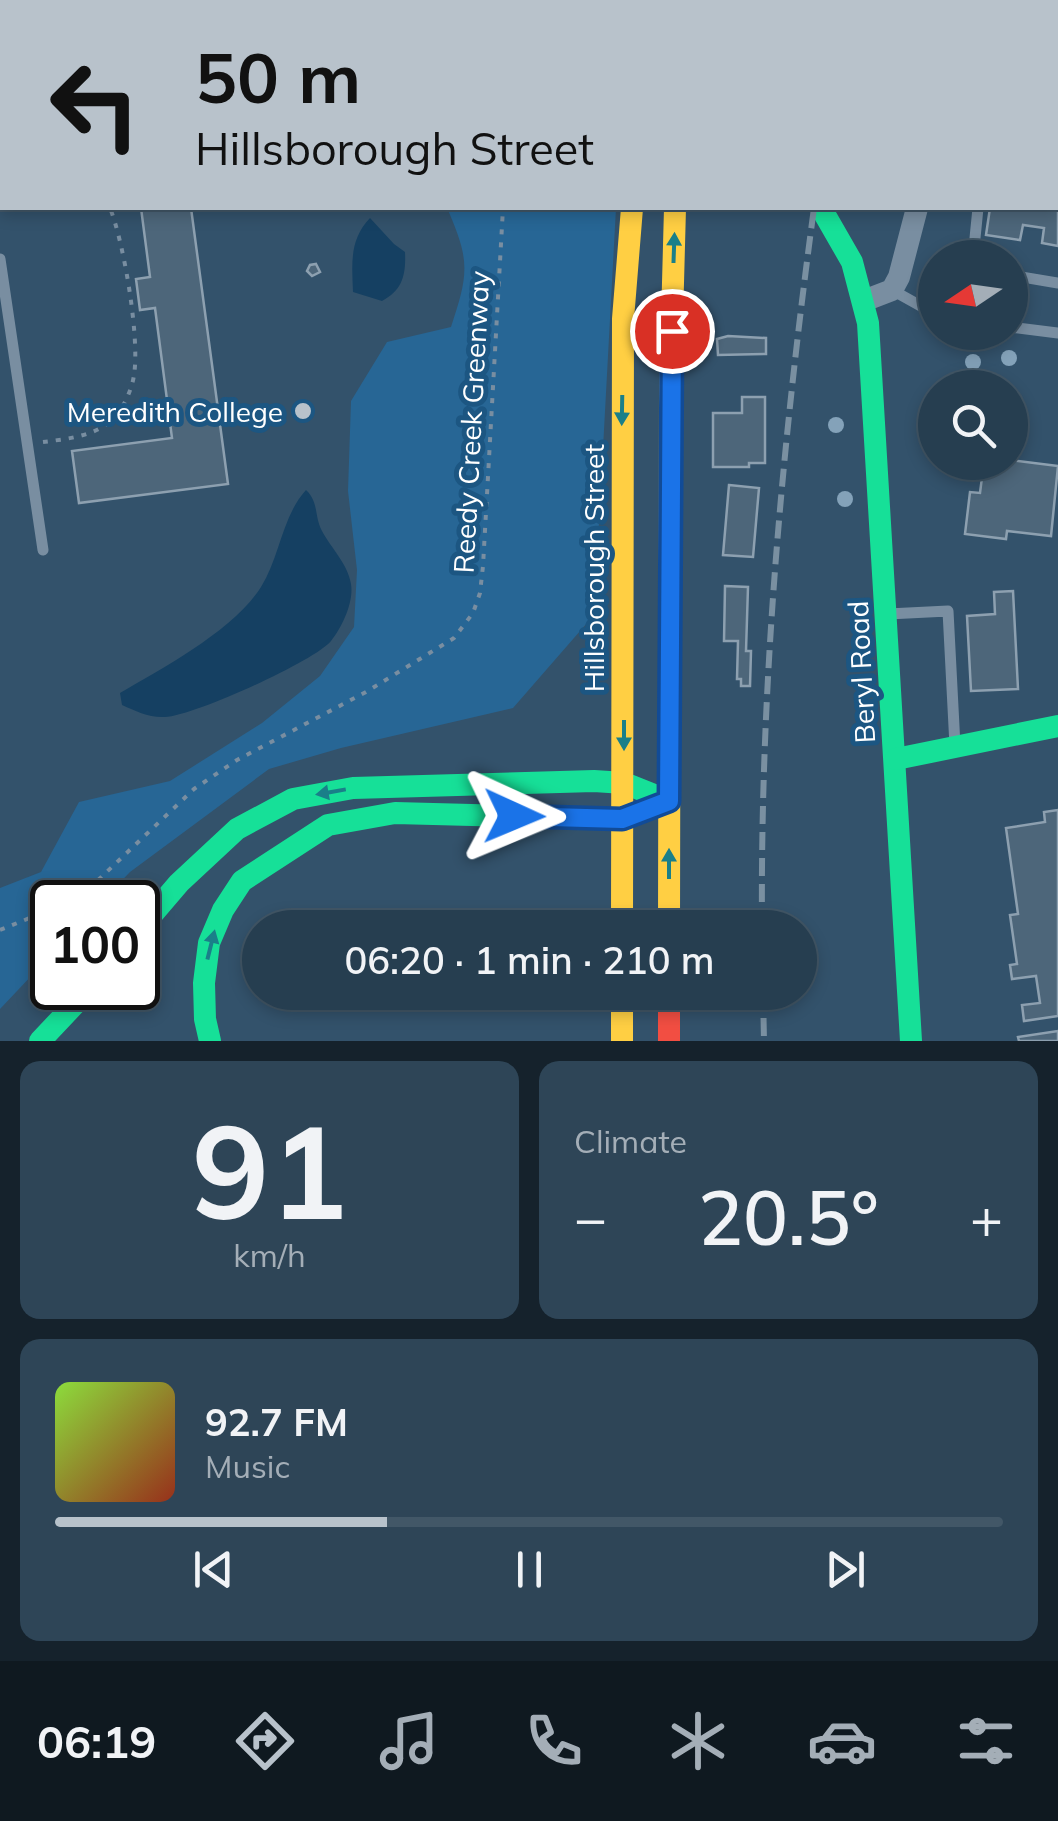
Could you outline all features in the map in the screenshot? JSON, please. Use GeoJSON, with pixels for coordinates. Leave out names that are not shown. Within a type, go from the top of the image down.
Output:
{"type":"FeatureCollection","features":[{"type":"Feature","properties":{"kind":"main road","name":"Hillsborough Street"},"geometry":{"type":"LineString","coordinates":[[622,910],[623,319],[632,210]]}},
{"type":"Feature","properties":{"kind":"main road"},"geometry":{"type":"LineString","coordinates":[[669,910],[670,395],[675,210]]}},
{"type":"Feature","properties":{"kind":"main road","name":"Beryl Road"},"geometry":{"type":"LineString","coordinates":[[822,210],[852,258],[866,300],[911,1041]]}},
{"type":"Feature","properties":{"kind":"main road"},"geometry":{"type":"LineString","coordinates":[[896,759],[1058,726]]}},
{"type":"Feature","properties":{"kind":"main road"},"geometry":{"type":"LineString","coordinates":[[160,906],[237,829],[293,799],[352,788],[540,781],[624,783],[669,801]]}},
{"type":"Feature","properties":{"kind":"main road"},"geometry":{"type":"LineString","coordinates":[[210,1041],[204,983],[209,943],[223,910],[242,881],[328,825],[395,813],[622,819],[669,801]]}},
{"type":"Feature","properties":{"kind":"main road"},"geometry":{"type":"LineString","coordinates":[[40,1041],[69,1010]]}},
{"type":"Feature","properties":{"kind":"main road"},"geometry":{"type":"LineString","coordinates":[[622,1010],[622,1041]]}},
{"type":"Feature","properties":{"kind":"main road"},"geometry":{"type":"LineString","coordinates":[[668,1010],[668,1041]]}},
{"type":"Feature","properties":{"kind":"street"},"geometry":{"type":"LineString","coordinates":[[866,300],[892,290],[908,254],[917,210]]}},
{"type":"Feature","properties":{"kind":"lane"},"geometry":{"type":"LineString","coordinates":[[975,240],[978,210]]}},
{"type":"Feature","properties":{"kind":"lane"},"geometry":{"type":"LineString","coordinates":[[0,259],[43,550]]}},
{"type":"Feature","properties":{"kind":"lane"},"geometry":{"type":"LineString","coordinates":[[1028,278],[1058,283]]}},
{"type":"Feature","properties":{"kind":"lane"},"geometry":{"type":"LineString","coordinates":[[892,290],[918,305]]}},
{"type":"Feature","properties":{"kind":"lane"},"geometry":{"type":"LineString","coordinates":[[1028,329],[1058,333]]}},
{"type":"Feature","properties":{"kind":"lane"},"geometry":{"type":"LineString","coordinates":[[888,614],[948,611],[955,747]]}},
{"type":"Feature","properties":{"kind":"path"},"geometry":{"type":"LineString","coordinates":[[43,442],[82,436],[114,419],[134,376],[123,248],[111,210]]}},
{"type":"Feature","properties":{"kind":"path","name":"Reedy Creek Greenway"},"geometry":{"type":"LineString","coordinates":[[98,880],[194,789],[237,760],[421,660],[463,628],[480,593],[484,566],[503,210]]}},
{"type":"Feature","properties":{"kind":"path"},"geometry":{"type":"LineString","coordinates":[[0,930],[30,918]]}},
{"type":"Feature","properties":{"kind":"shaded area"},"geometry":{"type":"Polygon","coordinates":[[[448,210],[616,210],[594,615],[513,708],[269,769],[122,880],[30,880],[30,977],[0,1009],[0,888],[41,872],[79,802],[170,781],[262,723],[320,676],[354,627],[357,570],[348,491],[351,401],[387,342],[451,327],[464,279],[463,254],[448,210]]]}},
{"type":"Feature","properties":{"kind":"shaded area"},"geometry":{"type":"Polygon","coordinates":[[[370,218],[405,252],[402,281],[382,301],[353,292],[355,244],[370,218]]]}},
{"type":"Feature","properties":{"kind":"shaded area"},"geometry":{"type":"Polygon","coordinates":[[[306,490],[313,499],[322,531],[343,563],[351,584],[346,614],[331,641],[279,674],[180,714],[154,716],[122,705],[120,693],[196,647],[249,603],[261,587],[292,512],[306,490]]]}},
{"type":"Feature","properties":{"kind":"building"},"geometry":{"type":"Polygon","coordinates":[[[141,210],[191,210],[228,484],[79,503],[72,451],[172,438],[155,308],[140,310],[136,279],[150,277],[141,210]]]}},
{"type":"Feature","properties":{"kind":"building"},"geometry":{"type":"Polygon","coordinates":[[[990,210],[1058,210],[1058,246],[1042,243],[1044,228],[1023,225],[1020,240],[986,235],[990,210]]]}},
{"type":"Feature","properties":{"kind":"building"},"geometry":{"type":"Polygon","coordinates":[[[316,264],[320,272],[312,276],[307,271],[316,264]]]}},
{"type":"Feature","properties":{"kind":"building"},"geometry":{"type":"Polygon","coordinates":[[[766,338],[766,354],[718,355],[717,339],[766,338]]]}},
{"type":"Feature","properties":{"kind":"building"},"geometry":{"type":"Polygon","coordinates":[[[742,397],[765,397],[765,463],[713,467],[713,413],[742,413],[742,397]]]}},
{"type":"Feature","properties":{"kind":"building"},"geometry":{"type":"Polygon","coordinates":[[[1028,462],[1058,466],[1051,536],[1007,531],[1006,539],[965,534],[970,492],[980,493],[982,480],[1028,480],[1028,462]]]}},
{"type":"Feature","properties":{"kind":"building"},"geometry":{"type":"Polygon","coordinates":[[[729,485],[759,488],[753,557],[723,555],[729,485]]]}},
{"type":"Feature","properties":{"kind":"building"},"geometry":{"type":"Polygon","coordinates":[[[725,586],[748,587],[746,651],[751,651],[750,686],[741,686],[741,679],[737,679],[738,641],[724,641],[725,586]]]}},
{"type":"Feature","properties":{"kind":"building"},"geometry":{"type":"Polygon","coordinates":[[[1013,591],[1018,689],[971,691],[967,616],[995,614],[994,592],[1013,591]]]}},
{"type":"Feature","properties":{"kind":"building"},"geometry":{"type":"Polygon","coordinates":[[[1058,810],[1058,1016],[1024,1021],[1022,1005],[1040,1003],[1036,976],[1012,979],[1010,965],[1017,964],[1010,915],[1018,914],[1006,828],[1045,822],[1044,812],[1058,810]]]}},
{"type":"Feature","properties":{"kind":"building"},"geometry":{"type":"Polygon","coordinates":[[[1058,1031],[1058,1041],[1019,1041],[1018,1037],[1058,1031]]]}},
{"type":"Feature","properties":{"kind":"railway"},"geometry":{"type":"LineString","coordinates":[[762,910],[765,748],[775,567],[814,210]]}},
{"type":"Feature","properties":{"kind":"railway"},"geometry":{"type":"LineString","coordinates":[[763,1010],[764,1041]]}},
{"type":"Feature","properties":{"kind":"traffic: fast"},"geometry":{"type":"LineString","coordinates":[[822,210],[852,262],[868,323],[911,1041]]}},
{"type":"Feature","properties":{"kind":"traffic: fast"},"geometry":{"type":"LineString","coordinates":[[896,759],[1058,726]]}},
{"type":"Feature","properties":{"kind":"traffic: fast"},"geometry":{"type":"LineString","coordinates":[[160,905],[237,829],[293,799],[353,788],[594,781],[624,783],[669,801]]}},
{"type":"Feature","properties":{"kind":"traffic: fast"},"geometry":{"type":"LineString","coordinates":[[210,1041],[204,983],[209,943],[223,910],[242,881],[328,825],[395,813],[623,819],[669,801]]}},
{"type":"Feature","properties":{"kind":"traffic: fast"},"geometry":{"type":"LineString","coordinates":[[40,1041],[69,1010]]}},
{"type":"Feature","properties":{"kind":"traffic: slow"},"geometry":{"type":"LineString","coordinates":[[622,910],[623,319],[632,210]]}},
{"type":"Feature","properties":{"kind":"traffic: slow"},"geometry":{"type":"LineString","coordinates":[[669,910],[670,395],[675,210]]}},
{"type":"Feature","properties":{"kind":"traffic: slow"},"geometry":{"type":"LineString","coordinates":[[622,1010],[622,1041]]}},
{"type":"Feature","properties":{"kind":"traffic: jam"},"geometry":{"type":"LineString","coordinates":[[669,1010],[669,1041]]}},
{"type":"Feature","properties":{"kind":"place","name":"Meredith College"},"geometry":{"type":"Point","coordinates":[303,411]}},
{"type":"Feature","properties":{"kind":"route"},"geometry":{"type":"LineString","coordinates":[[514,816],[622,819],[669,801],[672,331]]}}]}
